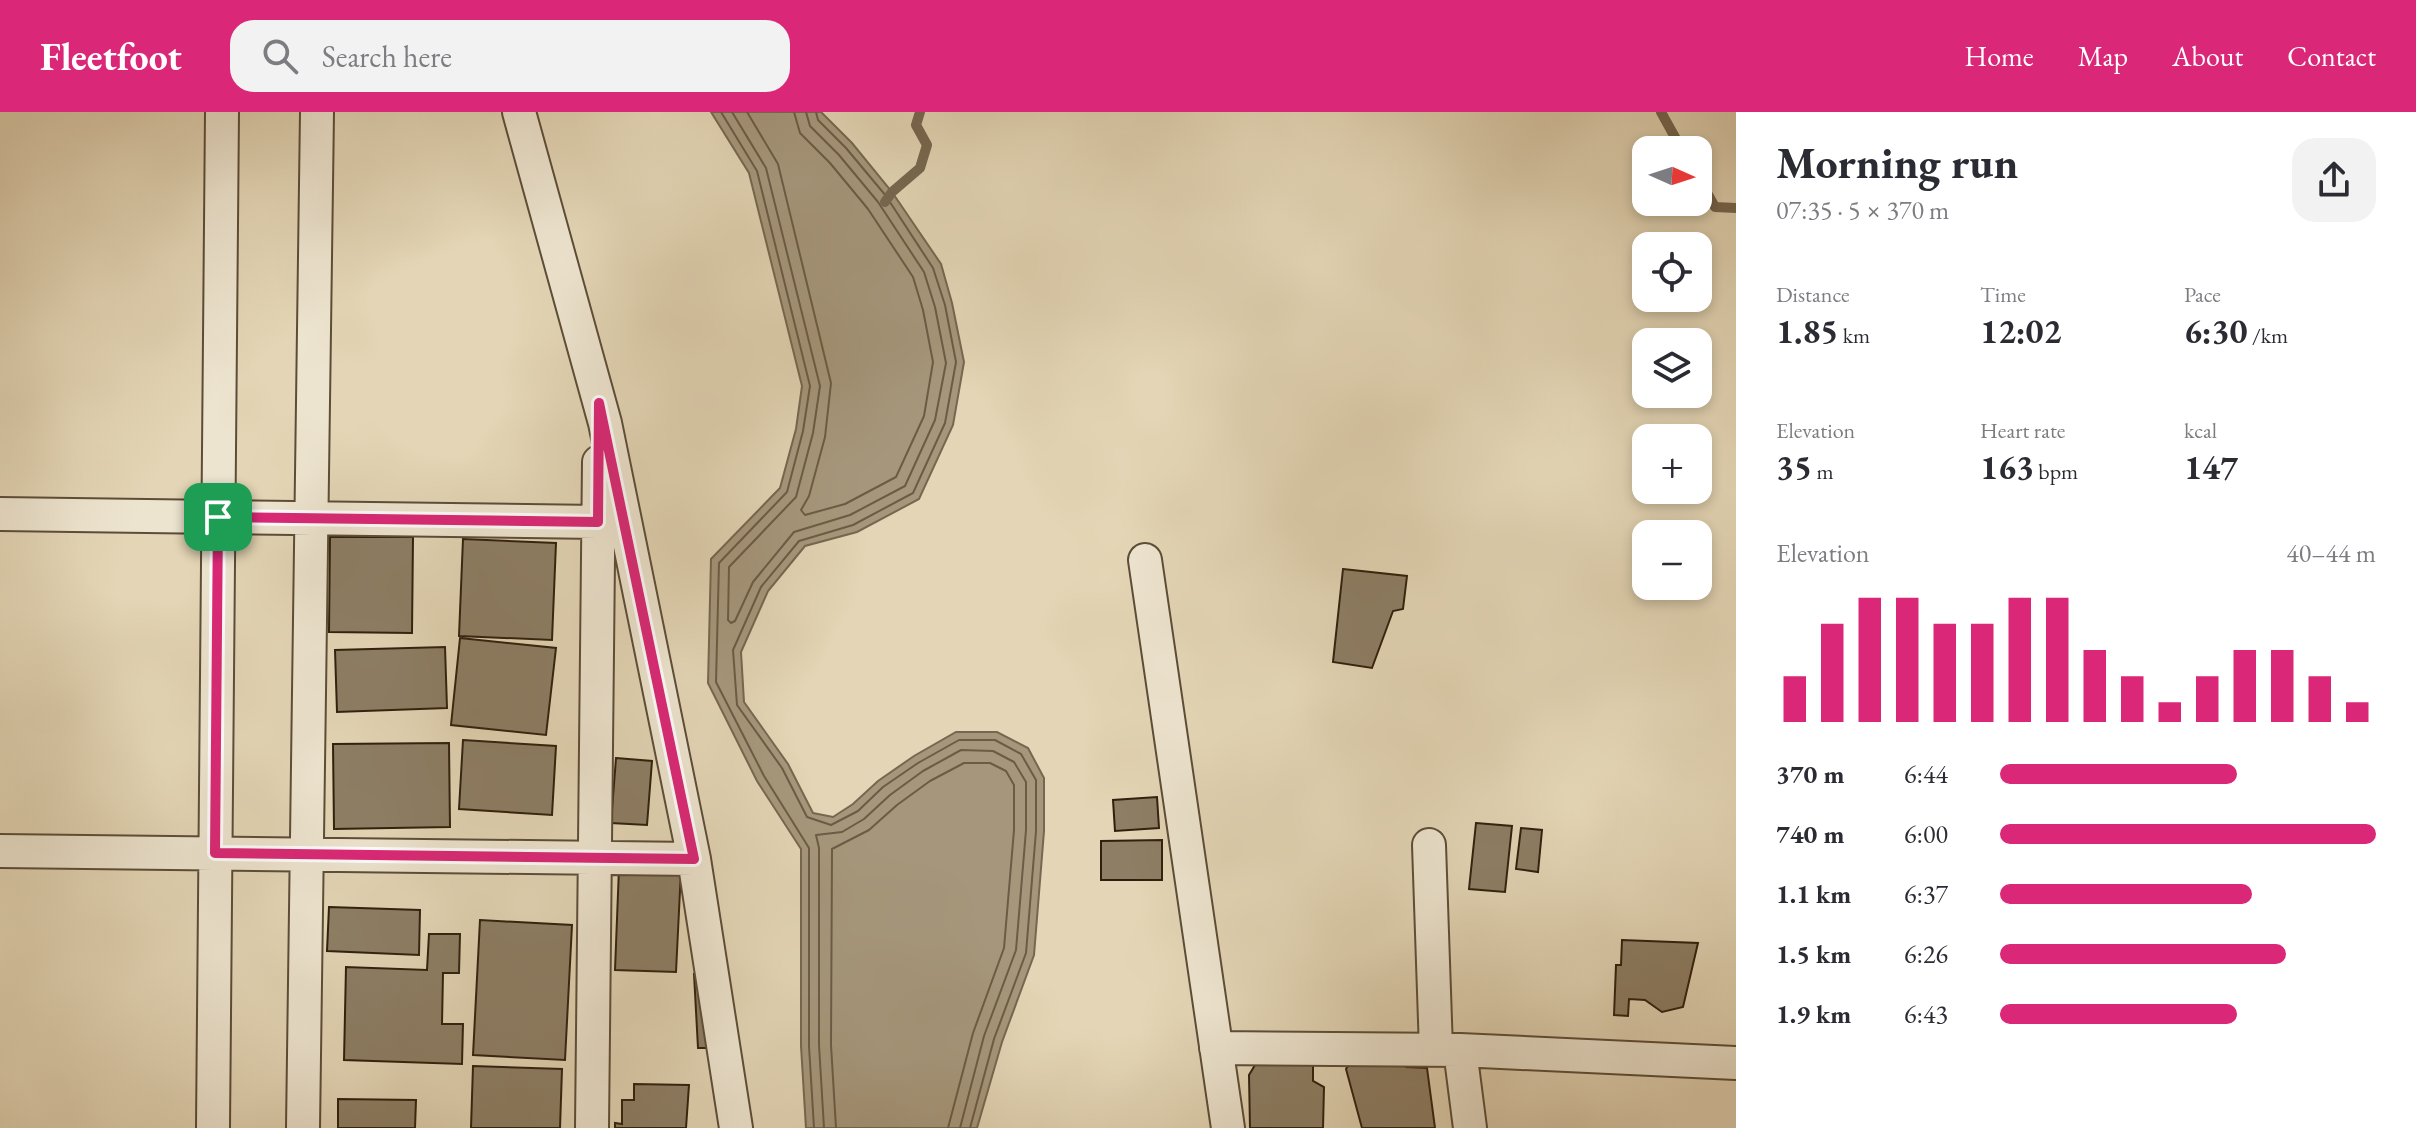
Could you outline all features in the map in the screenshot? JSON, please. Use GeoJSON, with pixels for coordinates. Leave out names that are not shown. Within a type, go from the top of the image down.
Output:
{"type":"FeatureCollection","features":[{"type":"Feature","properties":{"kind":"street"},"geometry":{"type":"LineString","coordinates":[[213,1128],[222,112]]}},
{"type":"Feature","properties":{"kind":"street"},"geometry":{"type":"LineString","coordinates":[[303,1128],[317,112]]}},
{"type":"Feature","properties":{"kind":"street"},"geometry":{"type":"LineString","coordinates":[[519,112],[599,403],[694,859],[736,1128]]}},
{"type":"Feature","properties":{"kind":"street"},"geometry":{"type":"LineString","coordinates":[[592,1128],[599,403]]}},
{"type":"Feature","properties":{"kind":"street"},"geometry":{"type":"LineString","coordinates":[[0,514],[598,522]]}},
{"type":"Feature","properties":{"kind":"street"},"geometry":{"type":"LineString","coordinates":[[1145,560],[1228,1128]]}},
{"type":"Feature","properties":{"kind":"street"},"geometry":{"type":"LineString","coordinates":[[1429,845],[1448,1050],[1470,1128]]}},
{"type":"Feature","properties":{"kind":"street"},"geometry":{"type":"LineString","coordinates":[[0,851],[694,859]]}},
{"type":"Feature","properties":{"kind":"street"},"geometry":{"type":"LineString","coordinates":[[1216,1048],[1448,1050],[1736,1063]]}},
{"type":"Feature","properties":{"kind":"water"},"geometry":{"type":"Polygon","coordinates":[[[711,112],[821,112],[852,143],[892,192],[941,264],[952,303],[964,362],[953,425],[919,499],[857,532],[805,546],[768,591],[741,652],[744,702],[788,764],[813,813],[833,817],[914,756],[956,732],[997,732],[1028,748],[1044,778],[1044,831],[1034,955],[1002,1042],[977,1128],[806,1128],[801,1046],[801,849],[757,781],[708,683],[711,559],[780,488],[796,429],[802,386],[749,173],[711,112]]]}},
{"type":"Feature","properties":{"kind":"building"},"geometry":{"type":"Polygon","coordinates":[[[330,537],[413,537],[412,633],[329,632],[330,537]]]}},
{"type":"Feature","properties":{"kind":"building"},"geometry":{"type":"Polygon","coordinates":[[[463,539],[556,543],[552,640],[459,636],[463,539]]]}},
{"type":"Feature","properties":{"kind":"building"},"geometry":{"type":"Polygon","coordinates":[[[1343,569],[1407,576],[1403,609],[1393,611],[1372,668],[1333,662],[1343,569]]]}},
{"type":"Feature","properties":{"kind":"building"},"geometry":{"type":"Polygon","coordinates":[[[460,638],[556,648],[546,735],[451,725],[460,638]]]}},
{"type":"Feature","properties":{"kind":"building"},"geometry":{"type":"Polygon","coordinates":[[[445,647],[447,708],[337,712],[335,650],[445,647]]]}},
{"type":"Feature","properties":{"kind":"building"},"geometry":{"type":"Polygon","coordinates":[[[463,740],[556,746],[552,815],[459,809],[463,740]]]}},
{"type":"Feature","properties":{"kind":"building"},"geometry":{"type":"Polygon","coordinates":[[[449,743],[450,827],[334,829],[333,744],[449,743]]]}},
{"type":"Feature","properties":{"kind":"building"},"geometry":{"type":"Polygon","coordinates":[[[616,758],[652,761],[647,825],[611,823],[616,758]]]}},
{"type":"Feature","properties":{"kind":"building"},"geometry":{"type":"Polygon","coordinates":[[[1157,797],[1159,828],[1115,831],[1113,800],[1157,797]]]}},
{"type":"Feature","properties":{"kind":"building"},"geometry":{"type":"Polygon","coordinates":[[[1476,823],[1512,826],[1505,892],[1469,889],[1476,823]]]}},
{"type":"Feature","properties":{"kind":"building"},"geometry":{"type":"Polygon","coordinates":[[[1521,828],[1542,830],[1538,872],[1516,869],[1521,828]]]}},
{"type":"Feature","properties":{"kind":"building"},"geometry":{"type":"Polygon","coordinates":[[[1162,840],[1162,880],[1101,880],[1101,841],[1162,840]]]}},
{"type":"Feature","properties":{"kind":"building"},"geometry":{"type":"Polygon","coordinates":[[[619,868],[681,870],[676,972],[615,970],[619,868]]]}},
{"type":"Feature","properties":{"kind":"building"},"geometry":{"type":"Polygon","coordinates":[[[329,907],[420,910],[419,955],[327,951],[329,907]]]}},
{"type":"Feature","properties":{"kind":"building"},"geometry":{"type":"Polygon","coordinates":[[[480,920],[572,925],[565,1060],[473,1055],[480,920]]]}},
{"type":"Feature","properties":{"kind":"building"},"geometry":{"type":"Polygon","coordinates":[[[429,934],[460,934],[459,973],[443,973],[442,1024],[463,1024],[462,1064],[344,1060],[346,967],[427,970],[429,934]]]}},
{"type":"Feature","properties":{"kind":"building"},"geometry":{"type":"Polygon","coordinates":[[[1622,940],[1698,943],[1683,1007],[1662,1012],[1645,1000],[1629,999],[1628,1016],[1614,1015],[1616,965],[1621,965],[1622,940]]]}},
{"type":"Feature","properties":{"kind":"building"},"geometry":{"type":"Polygon","coordinates":[[[709,973],[714,1048],[698,1048],[694,974],[709,973]]]}},
{"type":"Feature","properties":{"kind":"building"},"geometry":{"type":"Polygon","coordinates":[[[1406,1055],[1406,1067],[1427,1068],[1435,1128],[1362,1128],[1346,1069],[1354,1057],[1406,1055]]]}},
{"type":"Feature","properties":{"kind":"building"},"geometry":{"type":"Polygon","coordinates":[[[1313,1064],[1313,1081],[1324,1087],[1323,1128],[1250,1128],[1249,1075],[1255,1065],[1313,1064]]]}},
{"type":"Feature","properties":{"kind":"building"},"geometry":{"type":"Polygon","coordinates":[[[473,1066],[562,1069],[560,1128],[471,1128],[473,1066]]]}},
{"type":"Feature","properties":{"kind":"building"},"geometry":{"type":"Polygon","coordinates":[[[634,1084],[689,1085],[686,1128],[615,1128],[615,1123],[622,1124],[622,1100],[634,1100],[634,1084]]]}},
{"type":"Feature","properties":{"kind":"building"},"geometry":{"type":"Polygon","coordinates":[[[338,1099],[416,1100],[415,1128],[338,1128],[338,1099]]]}},
{"type":"Feature","properties":{"kind":"waterway"},"geometry":{"type":"LineString","coordinates":[[885,202],[920,168],[927,145],[916,125],[920,112]]}},
{"type":"Feature","properties":{"kind":"waterway"},"geometry":{"type":"LineString","coordinates":[[1661,112],[1674,136]]}},
{"type":"Feature","properties":{"kind":"waterway"},"geometry":{"type":"LineString","coordinates":[[1712,202],[1715,207],[1736,208]]}},
{"type":"Feature","properties":{"kind":"route"},"geometry":{"type":"LineString","coordinates":[[599,403],[694,859],[215,853],[218,517],[598,522],[599,403]]}}]}
